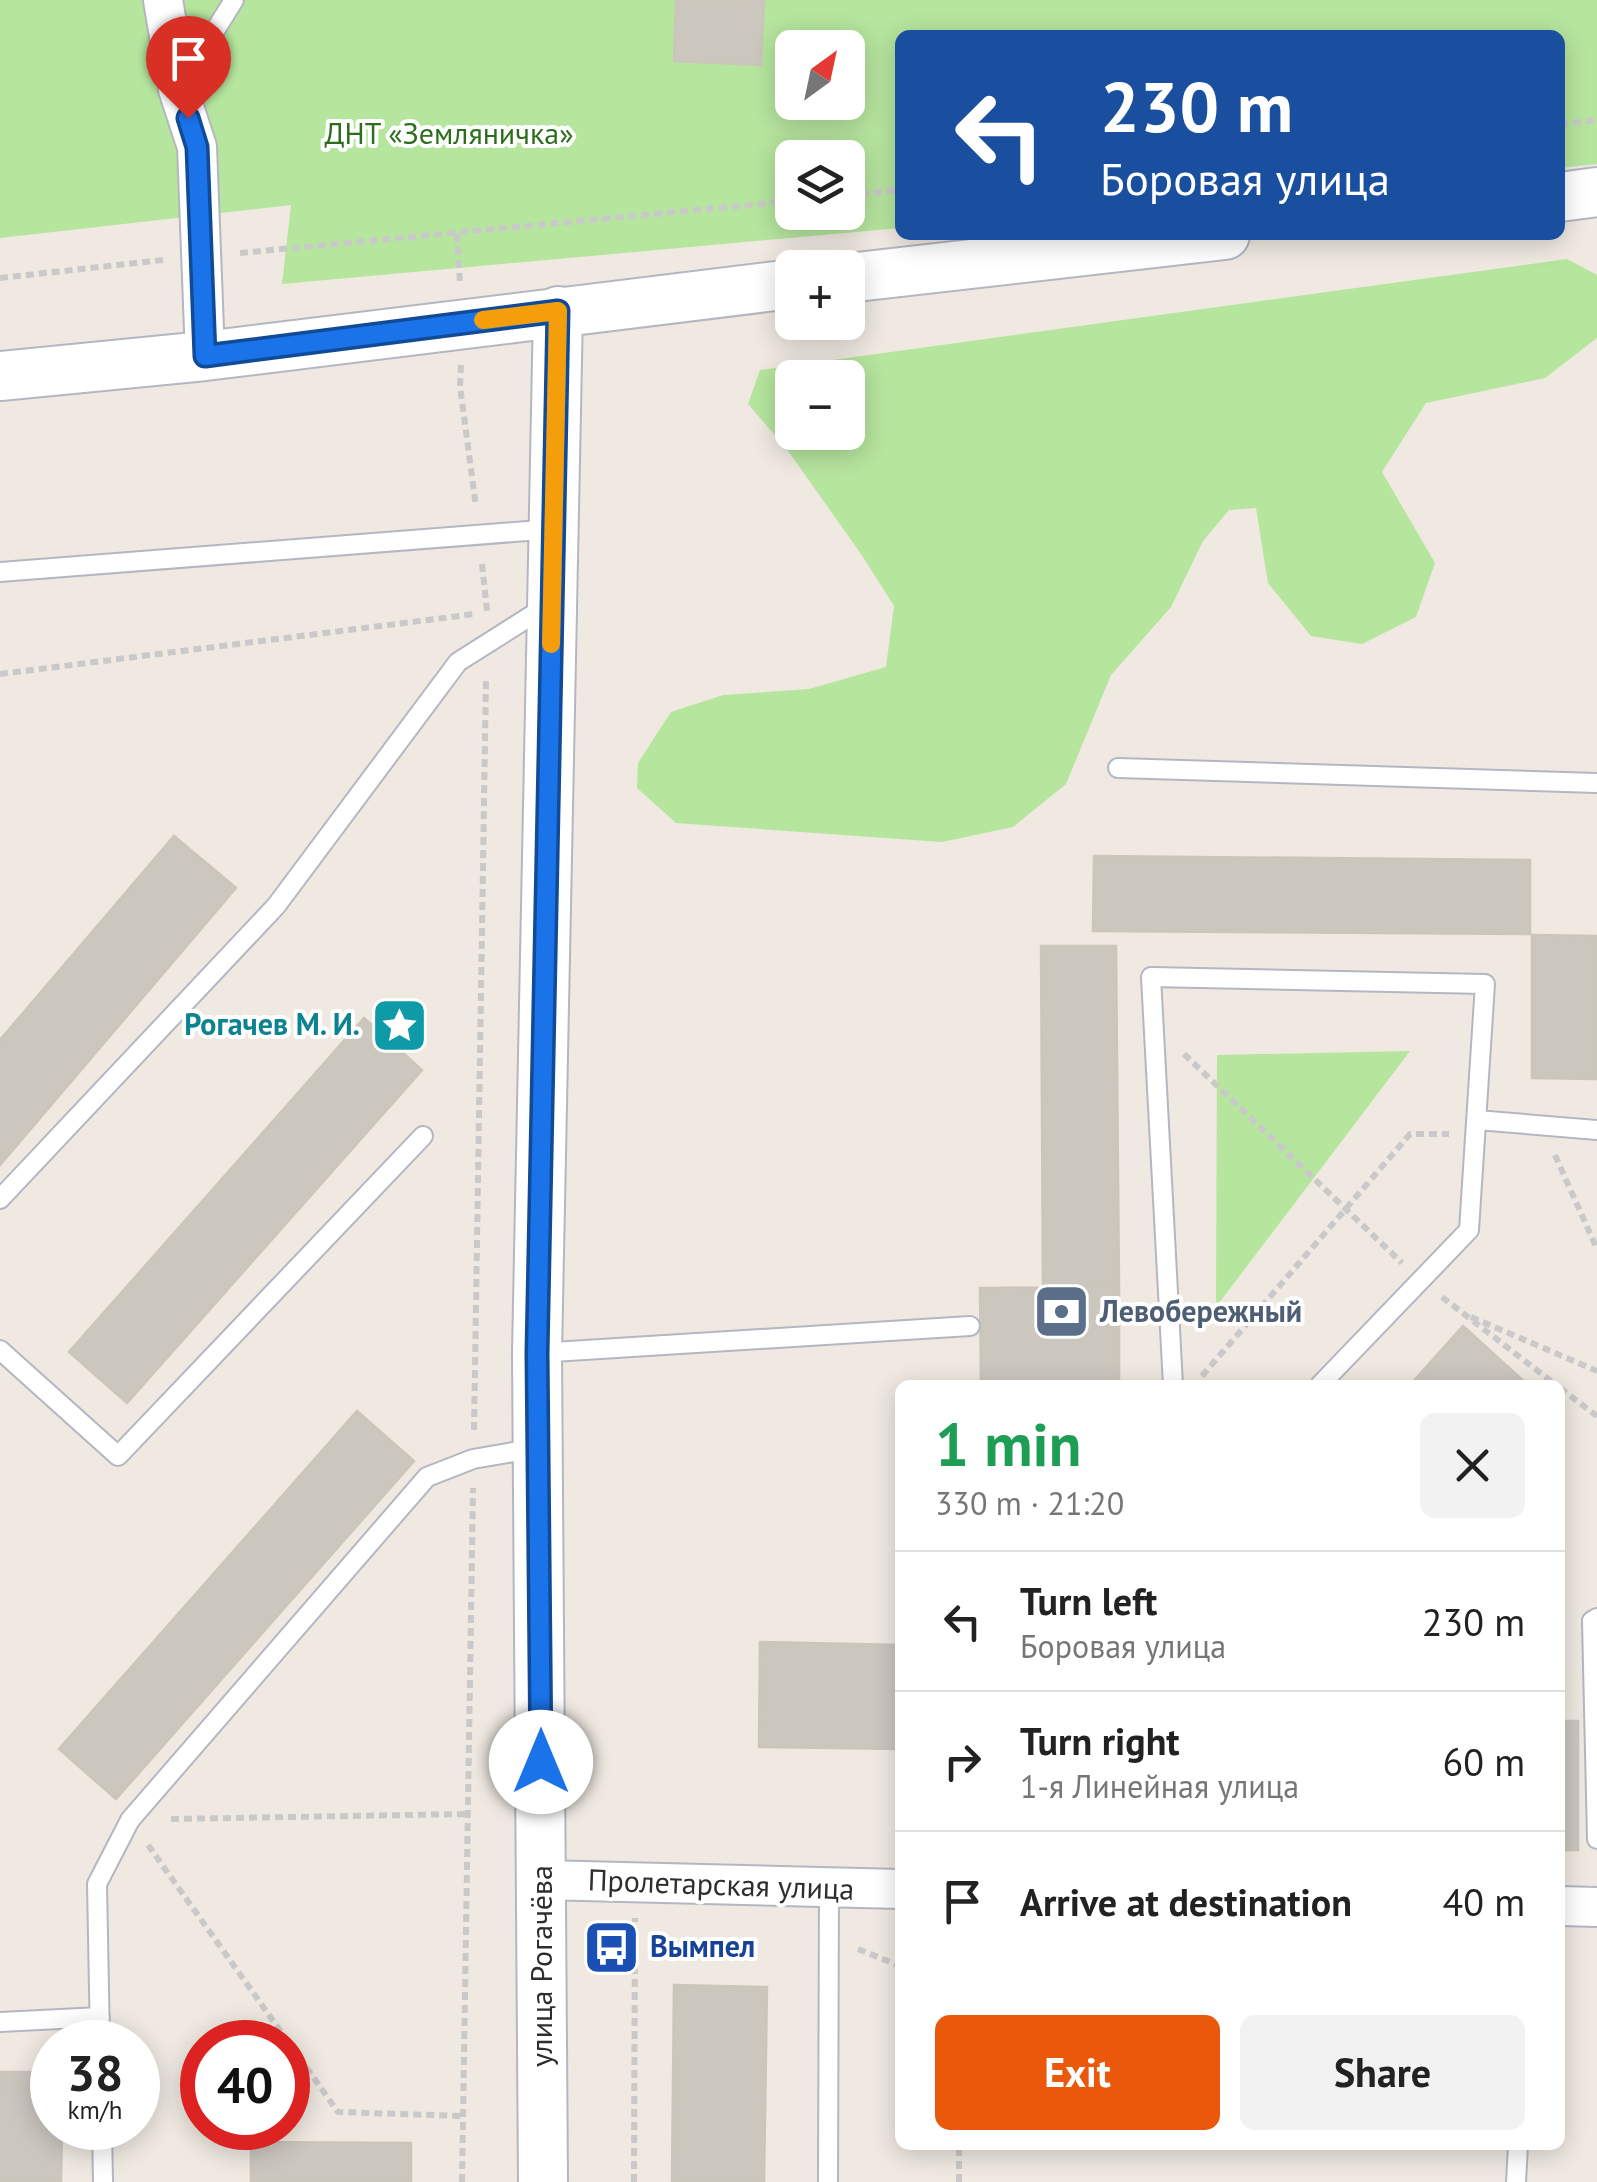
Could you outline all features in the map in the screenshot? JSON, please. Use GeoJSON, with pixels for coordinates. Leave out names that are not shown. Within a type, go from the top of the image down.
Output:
{"type":"FeatureCollection","features":[{"type":"Feature","properties":{"kind":"street"},"geometry":{"type":"LineString","coordinates":[[163,0],[178,89],[197,147],[205,356]]}},
{"type":"Feature","properties":{"kind":"street"},"geometry":{"type":"LineString","coordinates":[[1565,196],[1597,192]]}},
{"type":"Feature","properties":{"kind":"street"},"geometry":{"type":"LineString","coordinates":[[865,276],[1180,240]]}},
{"type":"Feature","properties":{"kind":"street"},"geometry":{"type":"LineString","coordinates":[[0,376],[205,356],[775,286]]}},
{"type":"Feature","properties":{"kind":"street","name":"улица Рогачёва"},"geometry":{"type":"LineString","coordinates":[[542,2182],[537,1353],[558,311]]}},
{"type":"Feature","properties":{"kind":"street","name":"Пролетарская улица"},"geometry":{"type":"LineString","coordinates":[[542,1880],[895,1889]]}},
{"type":"Feature","properties":{"kind":"street"},"geometry":{"type":"LineString","coordinates":[[1565,1906],[1597,1907]]}},
{"type":"Feature","properties":{"kind":"lane"},"geometry":{"type":"LineString","coordinates":[[178,89],[234,0]]}},
{"type":"Feature","properties":{"kind":"lane"},"geometry":{"type":"LineString","coordinates":[[0,572],[554,529]]}},
{"type":"Feature","properties":{"kind":"lane"},"geometry":{"type":"LineString","coordinates":[[0,1199],[276,906],[458,662],[552,602]]}},
{"type":"Feature","properties":{"kind":"lane"},"geometry":{"type":"LineString","coordinates":[[1118,768],[1597,783]]}},
{"type":"Feature","properties":{"kind":"lane"},"geometry":{"type":"LineString","coordinates":[[1172,1380],[1151,977],[1485,984],[1470,1230],[1325,1380]]}},
{"type":"Feature","properties":{"kind":"lane"},"geometry":{"type":"LineString","coordinates":[[1476,1127],[1535,1125],[1597,1130]]}},
{"type":"Feature","properties":{"kind":"lane"},"geometry":{"type":"LineString","coordinates":[[0,1350],[118,1456],[423,1136]]}},
{"type":"Feature","properties":{"kind":"lane"},"geometry":{"type":"LineString","coordinates":[[537,1353],[970,1326]]}},
{"type":"Feature","properties":{"kind":"lane"},"geometry":{"type":"LineString","coordinates":[[0,2022],[100,2017],[97,1884],[130,1820],[427,1477],[473,1459],[538,1448]]}},
{"type":"Feature","properties":{"kind":"lane"},"geometry":{"type":"LineString","coordinates":[[1597,1618],[1592,1621],[1597,1839]]}},
{"type":"Feature","properties":{"kind":"lane"},"geometry":{"type":"LineString","coordinates":[[828,2182],[830,1888]]}},
{"type":"Feature","properties":{"kind":"lane"},"geometry":{"type":"LineString","coordinates":[[103,2150],[104,2182]]}},
{"type":"Feature","properties":{"kind":"lane"},"geometry":{"type":"LineString","coordinates":[[1516,2182],[1518,2150]]}},
{"type":"Feature","properties":{"kind":"path"},"geometry":{"type":"LineString","coordinates":[[1565,123],[1597,120]]}},
{"type":"Feature","properties":{"kind":"path"},"geometry":{"type":"LineString","coordinates":[[865,193],[895,190]]}},
{"type":"Feature","properties":{"kind":"path"},"geometry":{"type":"LineString","coordinates":[[0,278],[775,203]]}},
{"type":"Feature","properties":{"kind":"path"},"geometry":{"type":"LineString","coordinates":[[457,234],[463,323],[460,386],[487,612],[462,2182]]}},
{"type":"Feature","properties":{"kind":"path"},"geometry":{"type":"LineString","coordinates":[[0,674],[487,612]]}},
{"type":"Feature","properties":{"kind":"path"},"geometry":{"type":"LineString","coordinates":[[1154,1025],[1420,1281],[1550,1380]]}},
{"type":"Feature","properties":{"kind":"path"},"geometry":{"type":"LineString","coordinates":[[1535,1125],[1545,1133],[1597,1250]]}},
{"type":"Feature","properties":{"kind":"path"},"geometry":{"type":"LineString","coordinates":[[1199,1380],[1410,1134],[1476,1127]]}},
{"type":"Feature","properties":{"kind":"path"},"geometry":{"type":"LineString","coordinates":[[1461,1312],[1597,1370]]}},
{"type":"Feature","properties":{"kind":"path"},"geometry":{"type":"LineString","coordinates":[[1565,1391],[1597,1416]]}},
{"type":"Feature","properties":{"kind":"path"},"geometry":{"type":"LineString","coordinates":[[130,1820],[468,1814]]}},
{"type":"Feature","properties":{"kind":"path"},"geometry":{"type":"LineString","coordinates":[[130,1820],[338,2112],[463,2116]]}},
{"type":"Feature","properties":{"kind":"path"},"geometry":{"type":"LineString","coordinates":[[634,2182],[635,1882]]}},
{"type":"Feature","properties":{"kind":"path"},"geometry":{"type":"LineString","coordinates":[[829,1937],[895,1964]]}},
{"type":"Feature","properties":{"kind":"path"},"geometry":{"type":"LineString","coordinates":[[958,2182],[959,2150]]}},
{"type":"Feature","properties":{"kind":"green space","name":"ДНТ «Земляничка»"},"geometry":{"type":"Polygon","coordinates":[[[0,0],[1597,0],[1597,164],[1565,167],[1565,30],[895,30],[895,228],[282,284],[291,205],[0,238],[0,0]]]}},
{"type":"Feature","properties":{"kind":"green space"},"geometry":{"type":"Polygon","coordinates":[[[1567,259],[1597,275],[1597,338],[1545,378],[1426,403],[1382,472],[1435,563],[1416,617],[1362,644],[1311,636],[1268,583],[1256,508],[1229,510],[1203,541],[1171,607],[1111,675],[1066,784],[1013,827],[942,842],[676,823],[637,788],[638,763],[671,712],[723,695],[809,689],[886,667],[894,606],[787,450],[865,450],[865,360],[833,360],[1567,259]]]}},
{"type":"Feature","properties":{"kind":"green space"},"geometry":{"type":"Polygon","coordinates":[[[775,368],[775,435],[748,404],[760,370],[775,368]]]}},
{"type":"Feature","properties":{"kind":"green space"},"geometry":{"type":"Polygon","coordinates":[[[1410,1051],[1216,1307],[1217,1055],[1410,1051]]]}},
{"type":"Feature","properties":{"kind":"building"},"geometry":{"type":"Polygon","coordinates":[[[676,0],[764,0],[761,65],[674,61],[676,0]]]}},
{"type":"Feature","properties":{"kind":"building"},"geometry":{"type":"Polygon","coordinates":[[[174,836],[236,888],[0,1165],[0,1040],[174,836]]]}},
{"type":"Feature","properties":{"kind":"building"},"geometry":{"type":"Polygon","coordinates":[[[1094,856],[1530,860],[1530,934],[1093,931],[1094,856]]]}},
{"type":"Feature","properties":{"kind":"building"},"geometry":{"type":"Polygon","coordinates":[[[1532,935],[1597,936],[1597,1079],[1532,1078],[1532,935]]]}},
{"type":"Feature","properties":{"kind":"building"},"geometry":{"type":"Polygon","coordinates":[[[1041,946],[1116,946],[1119,1287],[1043,1287],[1041,946]]]}},
{"type":"Feature","properties":{"kind":"building"},"geometry":{"type":"Polygon","coordinates":[[[364,1018],[422,1070],[127,1403],[69,1352],[364,1018]]]}},
{"type":"Feature","properties":{"kind":"building"},"geometry":{"type":"Polygon","coordinates":[[[1119,1287],[1119,1380],[981,1380],[980,1288],[1119,1287]]]}},
{"type":"Feature","properties":{"kind":"building"},"geometry":{"type":"Polygon","coordinates":[[[1463,1326],[1522,1380],[1414,1380],[1463,1326]]]}},
{"type":"Feature","properties":{"kind":"building"},"geometry":{"type":"Polygon","coordinates":[[[357,1411],[414,1461],[116,1799],[59,1749],[357,1411]]]}},
{"type":"Feature","properties":{"kind":"building"},"geometry":{"type":"Polygon","coordinates":[[[760,1642],[895,1645],[895,1749],[759,1747],[760,1642]]]}},
{"type":"Feature","properties":{"kind":"building"},"geometry":{"type":"Polygon","coordinates":[[[1565,1721],[1578,1721],[1578,1850],[1565,1850],[1565,1721]]]}},
{"type":"Feature","properties":{"kind":"building"},"geometry":{"type":"Polygon","coordinates":[[[674,1985],[767,1987],[764,2182],[672,2182],[674,1985]]]}},
{"type":"Feature","properties":{"kind":"building"},"geometry":{"type":"Polygon","coordinates":[[[0,2072],[30,2072],[30,2150],[62,2150],[61,2182],[0,2182],[0,2072]]]}},
{"type":"Feature","properties":{"kind":"building"},"geometry":{"type":"Polygon","coordinates":[[[310,2142],[411,2143],[411,2182],[251,2182],[251,2150],[310,2150],[310,2142]]]}},
{"type":"Feature","properties":{"kind":"slow traffic"},"geometry":{"type":"LineString","coordinates":[[483,320],[558,311],[551,644]]}},
{"type":"Feature","properties":{"kind":"place","name":"Рогачев М. И."},"geometry":{"type":"Point","coordinates":[399,1025]}},
{"type":"Feature","properties":{"kind":"place","name":"Левобережный"},"geometry":{"type":"Point","coordinates":[1061,1312]}},
{"type":"Feature","properties":{"kind":"place","name":"Вымпел"},"geometry":{"type":"Point","coordinates":[611,1947]}},
{"type":"Feature","properties":{"kind":"route"},"geometry":{"type":"LineString","coordinates":[[188,118],[197,147],[205,356],[558,311],[537,1353],[541,1762]]}}]}
